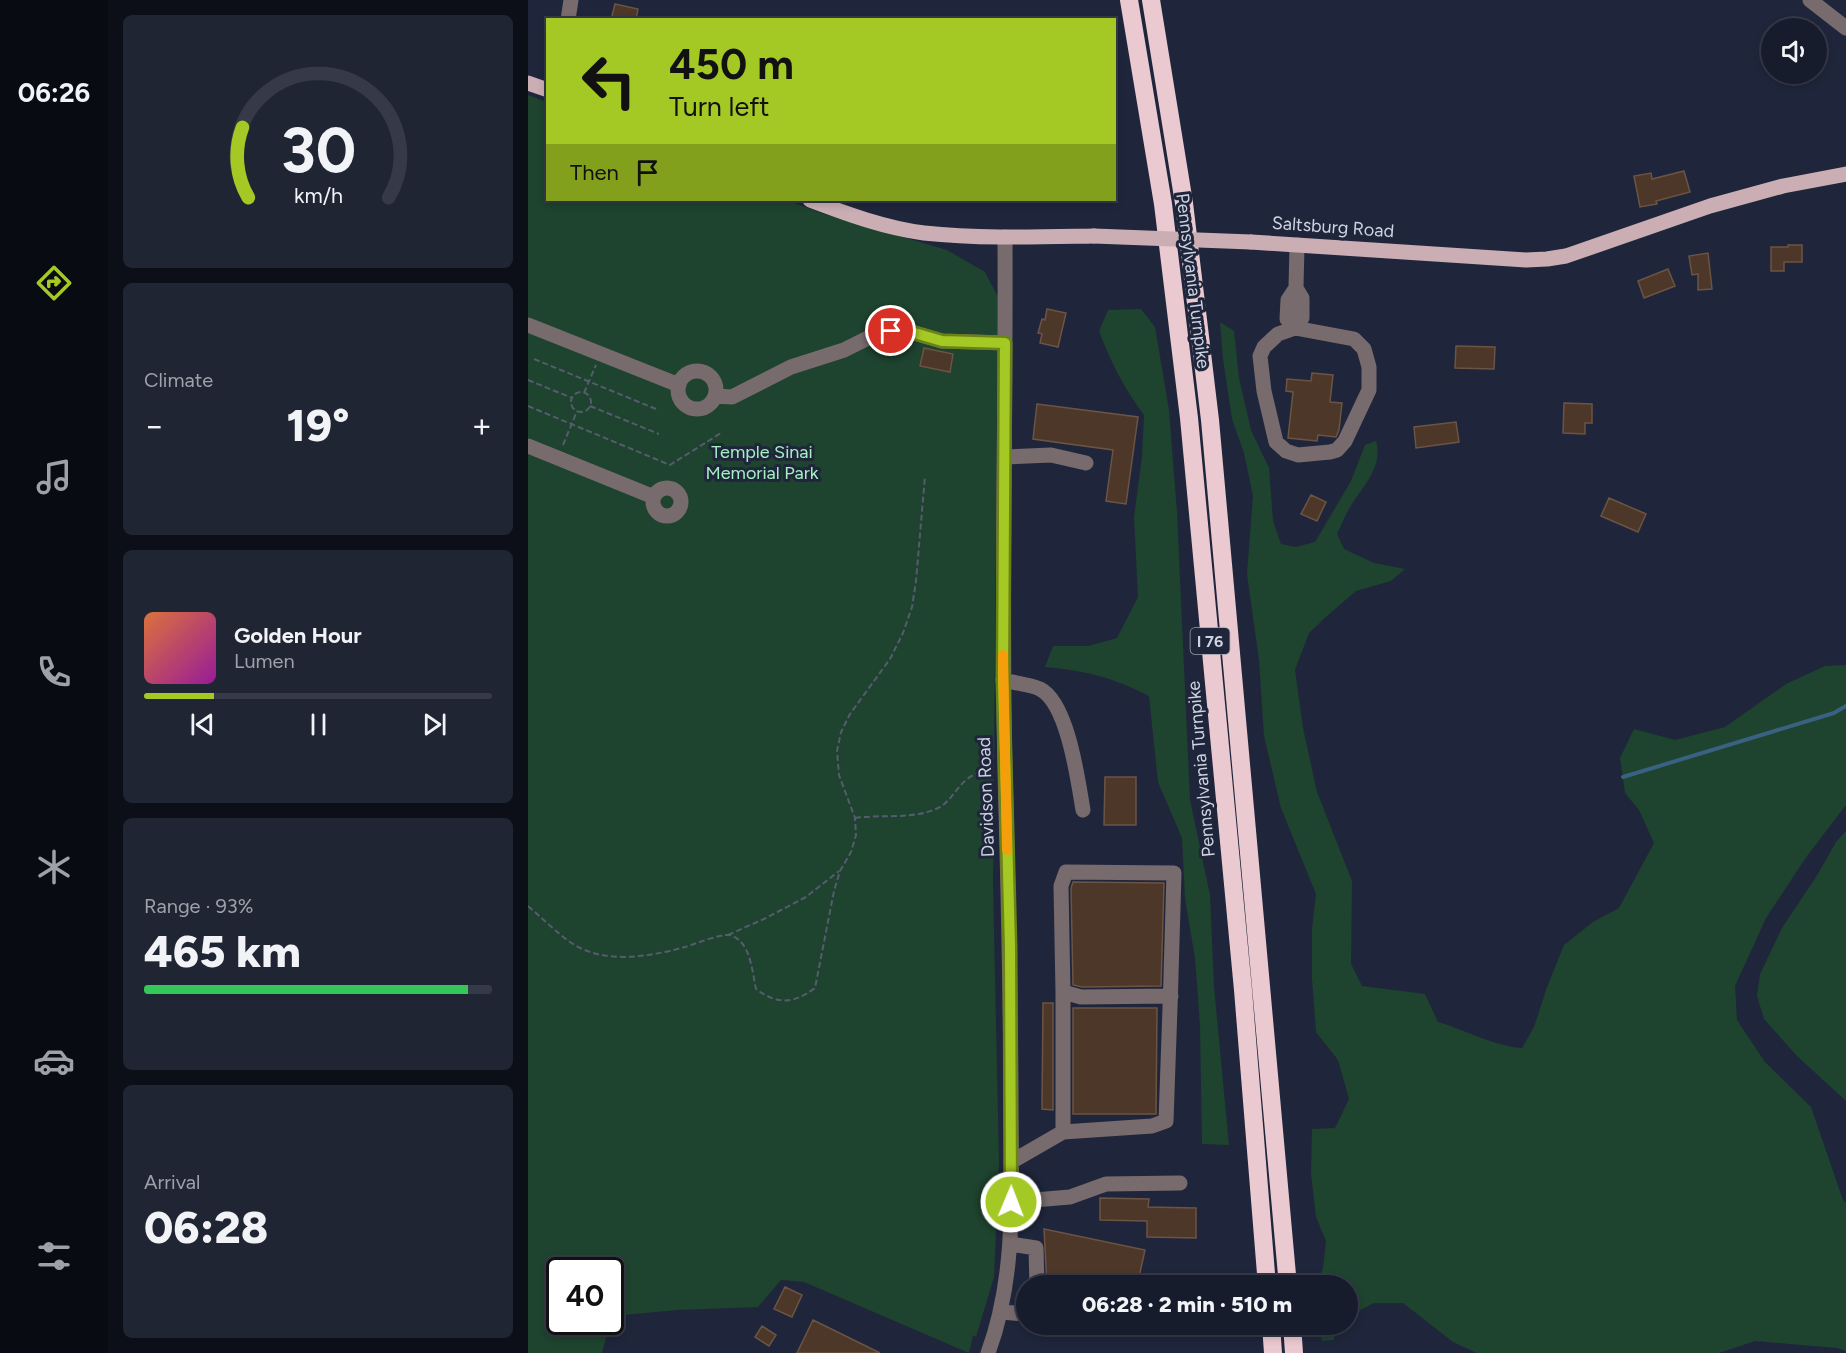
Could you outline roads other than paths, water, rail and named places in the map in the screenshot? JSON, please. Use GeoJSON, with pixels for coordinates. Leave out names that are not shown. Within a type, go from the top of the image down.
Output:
{"type":"FeatureCollection","features":[{"type":"Feature","properties":{"kind":"highway","name":"Pennsylvania Turnpike"},"geometry":{"type":"LineString","coordinates":[[1129,0],[1163,204],[1188,407],[1243,990],[1266,1275]]}},
{"type":"Feature","properties":{"kind":"highway","name":"Pennsylvania Turnpike"},"geometry":{"type":"LineString","coordinates":[[1150,0],[1184,203],[1210,420],[1287,1275]]}},
{"type":"Feature","properties":{"kind":"highway"},"geometry":{"type":"LineString","coordinates":[[1271,1335],[1273,1353]]}},
{"type":"Feature","properties":{"kind":"highway"},"geometry":{"type":"LineString","coordinates":[[1293,1335],[1294,1353]]}},
{"type":"Feature","properties":{"kind":"main road"},"geometry":{"type":"LineString","coordinates":[[528,83],[546,89]]}},
{"type":"Feature","properties":{"kind":"main road","name":"Saltsburg Road"},"geometry":{"type":"LineString","coordinates":[[813,201],[888,226],[924,233],[1251,242],[1526,260],[1547,259],[1590,248],[1710,206],[1783,186],[1846,174]]}},
{"type":"Feature","properties":{"kind":"street"},"geometry":{"type":"LineString","coordinates":[[568,18],[571,0]]}},
{"type":"Feature","properties":{"kind":"street"},"geometry":{"type":"LineString","coordinates":[[1810,0],[1846,28]]}},
{"type":"Feature","properties":{"kind":"street","name":"Davidson Road"},"geometry":{"type":"LineString","coordinates":[[988,1353],[1001,1312],[1010,1244],[1011,1202],[1010,947],[1003,680],[1005,237]]}},
{"type":"Feature","properties":{"kind":"street"},"geometry":{"type":"LineString","coordinates":[[1294,328],[1278,334],[1264,347],[1260,356],[1264,391],[1276,442],[1286,450],[1298,455],[1337,450],[1345,441],[1369,390],[1369,367],[1364,349],[1354,339],[1294,328],[1287,319],[1288,300],[1296,288],[1297,245]]}},
{"type":"Feature","properties":{"kind":"street"},"geometry":{"type":"LineString","coordinates":[[528,324],[679,385]]}},
{"type":"Feature","properties":{"kind":"street"},"geometry":{"type":"LineString","coordinates":[[716,396],[732,397],[791,367],[844,350],[874,335],[891,331],[911,332],[942,341],[1005,343]]}},
{"type":"Feature","properties":{"kind":"street"},"geometry":{"type":"LineString","coordinates":[[695,371],[702,372],[714,381],[716,396],[706,407],[692,408],[681,399],[679,385],[682,378],[688,374],[695,371]]}},
{"type":"Feature","properties":{"kind":"street"},"geometry":{"type":"LineString","coordinates":[[528,447],[654,497]]}},
{"type":"Feature","properties":{"kind":"street"},"geometry":{"type":"LineString","coordinates":[[1005,457],[1051,455],[1086,463]]}},
{"type":"Feature","properties":{"kind":"street"},"geometry":{"type":"LineString","coordinates":[[1003,680],[1039,688],[1051,697],[1070,739],[1083,810]]}},
{"type":"Feature","properties":{"kind":"street"},"geometry":{"type":"LineString","coordinates":[[1011,1162],[1063,1132],[1152,1126],[1166,1120],[1173,873],[1066,872],[1061,886],[1063,1132]]}},
{"type":"Feature","properties":{"kind":"street"},"geometry":{"type":"LineString","coordinates":[[1063,992],[1081,997],[1170,996]]}},
{"type":"Feature","properties":{"kind":"street"},"geometry":{"type":"LineString","coordinates":[[1011,1202],[1070,1197],[1106,1184],[1180,1183]]}},
{"type":"Feature","properties":{"kind":"street"},"geometry":{"type":"LineString","coordinates":[[1010,1244],[1036,1248],[1037,1275]]}},
{"type":"Feature","properties":{"kind":"street"},"geometry":{"type":"LineString","coordinates":[[1001,1312],[1016,1313]]}},
{"type":"Feature","properties":{"kind":"waterway"},"geometry":{"type":"LineString","coordinates":[[1623,777],[1834,713],[1846,706]]}},
{"type":"Feature","properties":{"kind":"park label","name":"Temple Sinai Memorial Park"},"geometry":{"type":"Point","coordinates":[762,462]}}]}
